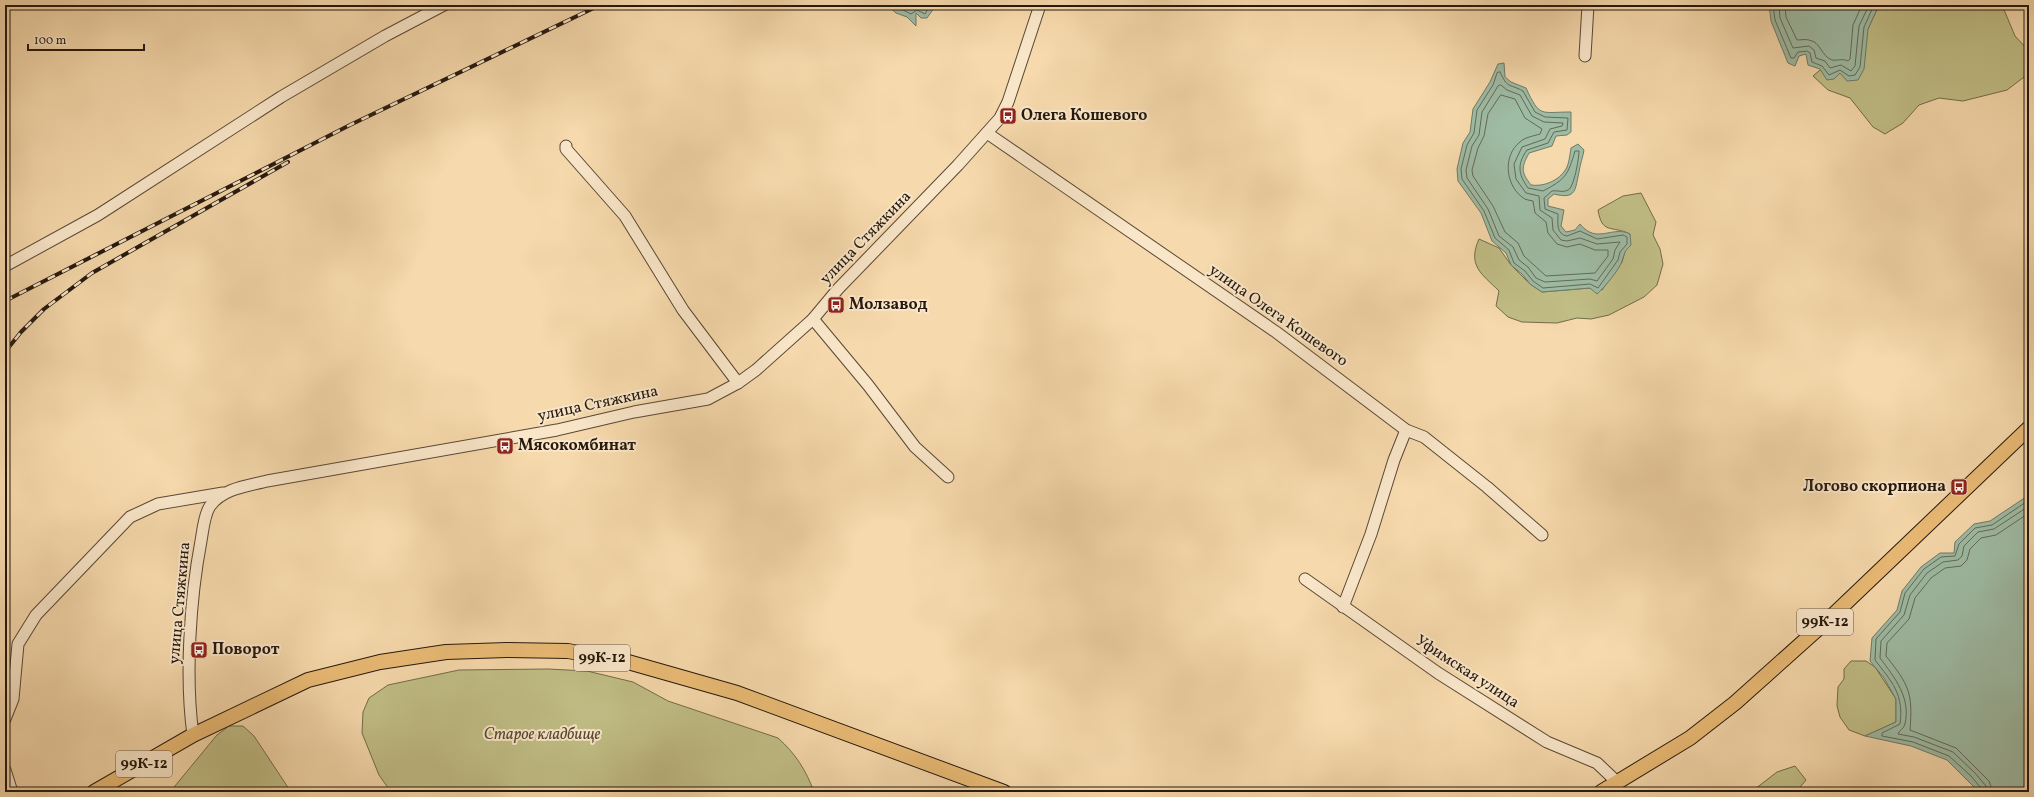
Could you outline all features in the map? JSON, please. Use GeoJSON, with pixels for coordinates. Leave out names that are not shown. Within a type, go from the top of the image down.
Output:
{"type":"FeatureCollection","features":[{"type":"Feature","properties":{"kind":"main road","name":"99К-12"},"geometry":{"type":"LineString","coordinates":[[1600,792],[1690,738],[1735,703],[1830,618],[2029,428]]}},
{"type":"Feature","properties":{"kind":"main road","name":"99К-12"},"geometry":{"type":"LineString","coordinates":[[94,792],[193,735],[308,680],[380,662],[446,652],[507,650],[568,651],[628,662],[737,693],[1004,792]]}},
{"type":"Feature","properties":{"kind":"street"},"geometry":{"type":"LineString","coordinates":[[5,266],[98,215],[281,97],[385,36],[444,5]]}},
{"type":"Feature","properties":{"kind":"street","name":"улица Стяжкина"},"geometry":{"type":"LineString","coordinates":[[193,735],[190,702],[192,629],[196,568],[204,524],[210,506],[223,493],[268,481],[557,430],[634,412],[708,398],[738,383],[756,370],[813,319],[838,289],[1000,118],[1008,102],[1040,5]]}},
{"type":"Feature","properties":{"kind":"street"},"geometry":{"type":"LineString","coordinates":[[1586,56],[1588,5]]}},
{"type":"Feature","properties":{"kind":"street","name":"улица Олега Кошевого"},"geometry":{"type":"LineString","coordinates":[[987,133],[1276,332],[1406,430],[1424,437],[1487,488],[1542,536]]}},
{"type":"Feature","properties":{"kind":"street"},"geometry":{"type":"LineString","coordinates":[[566,146],[566,149],[596,185],[625,216],[683,310],[738,383]]}},
{"type":"Feature","properties":{"kind":"street"},"geometry":{"type":"LineString","coordinates":[[813,319],[868,385],[915,447],[948,477]]}},
{"type":"Feature","properties":{"kind":"street"},"geometry":{"type":"LineString","coordinates":[[1344,606],[1371,534],[1394,460],[1406,430]]}},
{"type":"Feature","properties":{"kind":"street"},"geometry":{"type":"LineString","coordinates":[[5,720],[13,699],[18,644],[36,615],[130,518],[158,504],[223,493]]}},
{"type":"Feature","properties":{"kind":"street","name":"Уфимская улица"},"geometry":{"type":"LineString","coordinates":[[1305,579],[1444,677],[1547,742],[1597,763],[1617,782]]}},
{"type":"Feature","properties":{"kind":"street"},"geometry":{"type":"LineString","coordinates":[[5,770],[12,792]]}},
{"type":"Feature","properties":{"kind":"green space"},"geometry":{"type":"Polygon","coordinates":[[[1879,5],[2002,5],[2015,36],[2029,51],[2028,74],[2007,90],[1963,101],[1939,98],[1919,105],[1903,123],[1885,134],[1873,127],[1850,98],[1828,90],[1813,76],[1868,29],[1879,5]]]}},
{"type":"Feature","properties":{"kind":"green space"},"geometry":{"type":"Polygon","coordinates":[[[1641,193],[1656,222],[1653,235],[1660,249],[1663,264],[1657,285],[1644,297],[1609,315],[1591,319],[1577,318],[1557,323],[1522,322],[1508,317],[1496,306],[1499,291],[1482,274],[1476,263],[1476,248],[1479,239],[1499,248],[1511,265],[1530,284],[1542,292],[1590,288],[1602,290],[1622,262],[1630,234],[1605,226],[1602,223],[1598,210],[1623,196],[1641,193]]]}},
{"type":"Feature","properties":{"kind":"green space"},"geometry":{"type":"Polygon","coordinates":[[[1851,661],[1866,661],[1875,667],[1896,699],[1896,722],[1865,736],[1849,730],[1840,717],[1837,706],[1838,687],[1844,679],[1844,669],[1851,661]]]}},
{"type":"Feature","properties":{"kind":"green space","name":"Старое кладбище"},"geometry":{"type":"Polygon","coordinates":[[[548,669],[587,671],[633,682],[668,701],[778,738],[799,762],[814,792],[391,792],[379,775],[362,733],[363,712],[369,698],[388,685],[459,670],[548,669]]]}},
{"type":"Feature","properties":{"kind":"green space"},"geometry":{"type":"Polygon","coordinates":[[[229,726],[243,726],[254,736],[291,792],[170,792],[217,735],[229,726]]]}},
{"type":"Feature","properties":{"kind":"green space"},"geometry":{"type":"Polygon","coordinates":[[[1795,766],[1806,780],[1796,792],[1751,792],[1777,772],[1795,766]]]}},
{"type":"Feature","properties":{"kind":"water"},"geometry":{"type":"Polygon","coordinates":[[[887,5],[934,5],[934,8],[927,18],[921,18],[916,13],[916,26],[907,17],[896,13],[887,5]]]}},
{"type":"Feature","properties":{"kind":"water"},"geometry":{"type":"Polygon","coordinates":[[[1769,5],[1879,5],[1868,29],[1864,69],[1858,80],[1847,81],[1840,73],[1834,79],[1827,80],[1820,69],[1808,65],[1806,54],[1799,56],[1795,66],[1788,63],[1771,21],[1769,5]]]}},
{"type":"Feature","properties":{"kind":"water"},"geometry":{"type":"Polygon","coordinates":[[[1504,63],[1505,77],[1511,82],[1526,88],[1538,109],[1547,112],[1571,112],[1571,132],[1567,135],[1556,136],[1552,146],[1529,153],[1523,166],[1525,177],[1531,185],[1546,184],[1559,177],[1566,169],[1569,162],[1571,148],[1578,144],[1584,150],[1574,192],[1567,195],[1554,194],[1548,199],[1548,206],[1564,210],[1561,226],[1566,232],[1575,230],[1580,224],[1592,233],[1599,234],[1623,232],[1630,234],[1631,245],[1625,252],[1621,265],[1611,279],[1597,294],[1590,288],[1542,292],[1530,284],[1522,274],[1511,265],[1506,253],[1492,241],[1481,213],[1458,181],[1457,169],[1463,143],[1470,132],[1473,109],[1490,82],[1498,64],[1504,63]]]}},
{"type":"Feature","properties":{"kind":"water"},"geometry":{"type":"Polygon","coordinates":[[[2029,495],[2029,792],[1979,792],[1947,760],[1911,746],[1865,736],[1896,722],[1896,699],[1884,678],[1870,661],[1872,638],[1897,610],[1902,591],[1921,567],[1940,553],[1954,553],[1955,542],[1974,524],[1990,521],[2029,495]]]}},
{"type":"Feature","properties":{"kind":"railway"},"geometry":{"type":"LineString","coordinates":[[5,301],[350,125],[600,5]]}},
{"type":"Feature","properties":{"kind":"railway"},"geometry":{"type":"LineString","coordinates":[[5,352],[21,332],[44,309],[92,273],[288,162]]}},
{"type":"Feature","properties":{"kind":"place","name":"Олега Кошевого"},"geometry":{"type":"Point","coordinates":[1008,116]}},
{"type":"Feature","properties":{"kind":"place","name":"Молзавод"},"geometry":{"type":"Point","coordinates":[836,305]}},
{"type":"Feature","properties":{"kind":"place","name":"Мясокомбинат"},"geometry":{"type":"Point","coordinates":[505,446]}},
{"type":"Feature","properties":{"kind":"place","name":"Логово скорпиона"},"geometry":{"type":"Point","coordinates":[1959,487]}},
{"type":"Feature","properties":{"kind":"place","name":"Поворот"},"geometry":{"type":"Point","coordinates":[199,650]}}]}
